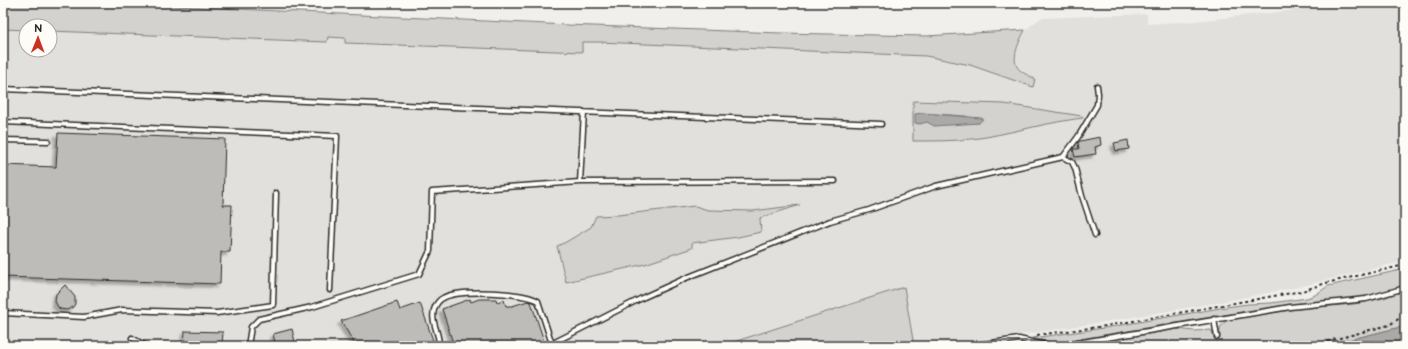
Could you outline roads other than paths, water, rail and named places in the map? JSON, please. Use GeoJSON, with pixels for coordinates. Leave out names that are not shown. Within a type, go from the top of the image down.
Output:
{"type":"FeatureCollection","features":[{"type":"Feature","properties":{"kind":"lane"},"geometry":{"type":"LineString","coordinates":[[547,346],[644,297],[686,278],[830,221],[869,210],[936,186],[1064,157],[1097,105],[1097,86]]}},
{"type":"Feature","properties":{"kind":"lane"},"geometry":{"type":"LineString","coordinates":[[3,89],[881,124]]}},
{"type":"Feature","properties":{"kind":"lane"},"geometry":{"type":"LineString","coordinates":[[580,182],[584,112]]}},
{"type":"Feature","properties":{"kind":"lane"},"geometry":{"type":"LineString","coordinates":[[3,122],[337,136],[330,290]]}},
{"type":"Feature","properties":{"kind":"lane"},"geometry":{"type":"LineString","coordinates":[[3,140],[48,141]]}},
{"type":"Feature","properties":{"kind":"lane"},"geometry":{"type":"LineString","coordinates":[[1064,157],[1072,162],[1075,168],[1082,196],[1095,235]]}},
{"type":"Feature","properties":{"kind":"lane"},"geometry":{"type":"LineString","coordinates":[[248,346],[250,327],[259,319],[312,307],[419,274],[430,251],[432,192],[580,182],[835,181]]}},
{"type":"Feature","properties":{"kind":"lane"},"geometry":{"type":"LineString","coordinates":[[3,313],[84,317],[122,310],[217,313],[273,305],[276,193]]}},
{"type":"Feature","properties":{"kind":"lane"},"geometry":{"type":"LineString","coordinates":[[970,346],[1024,339],[1049,346],[1060,346],[1290,307],[1366,299],[1405,288]]}},
{"type":"Feature","properties":{"kind":"lane"},"geometry":{"type":"LineString","coordinates":[[439,346],[440,340],[435,329],[433,314],[435,305],[444,298],[462,293],[505,293],[532,297],[538,301],[552,344]]}},
{"type":"Feature","properties":{"kind":"lane"},"geometry":{"type":"LineString","coordinates":[[1214,319],[1217,337]]}},
{"type":"Feature","properties":{"kind":"lane"},"geometry":{"type":"LineString","coordinates":[[132,338],[146,346]]}}]}
